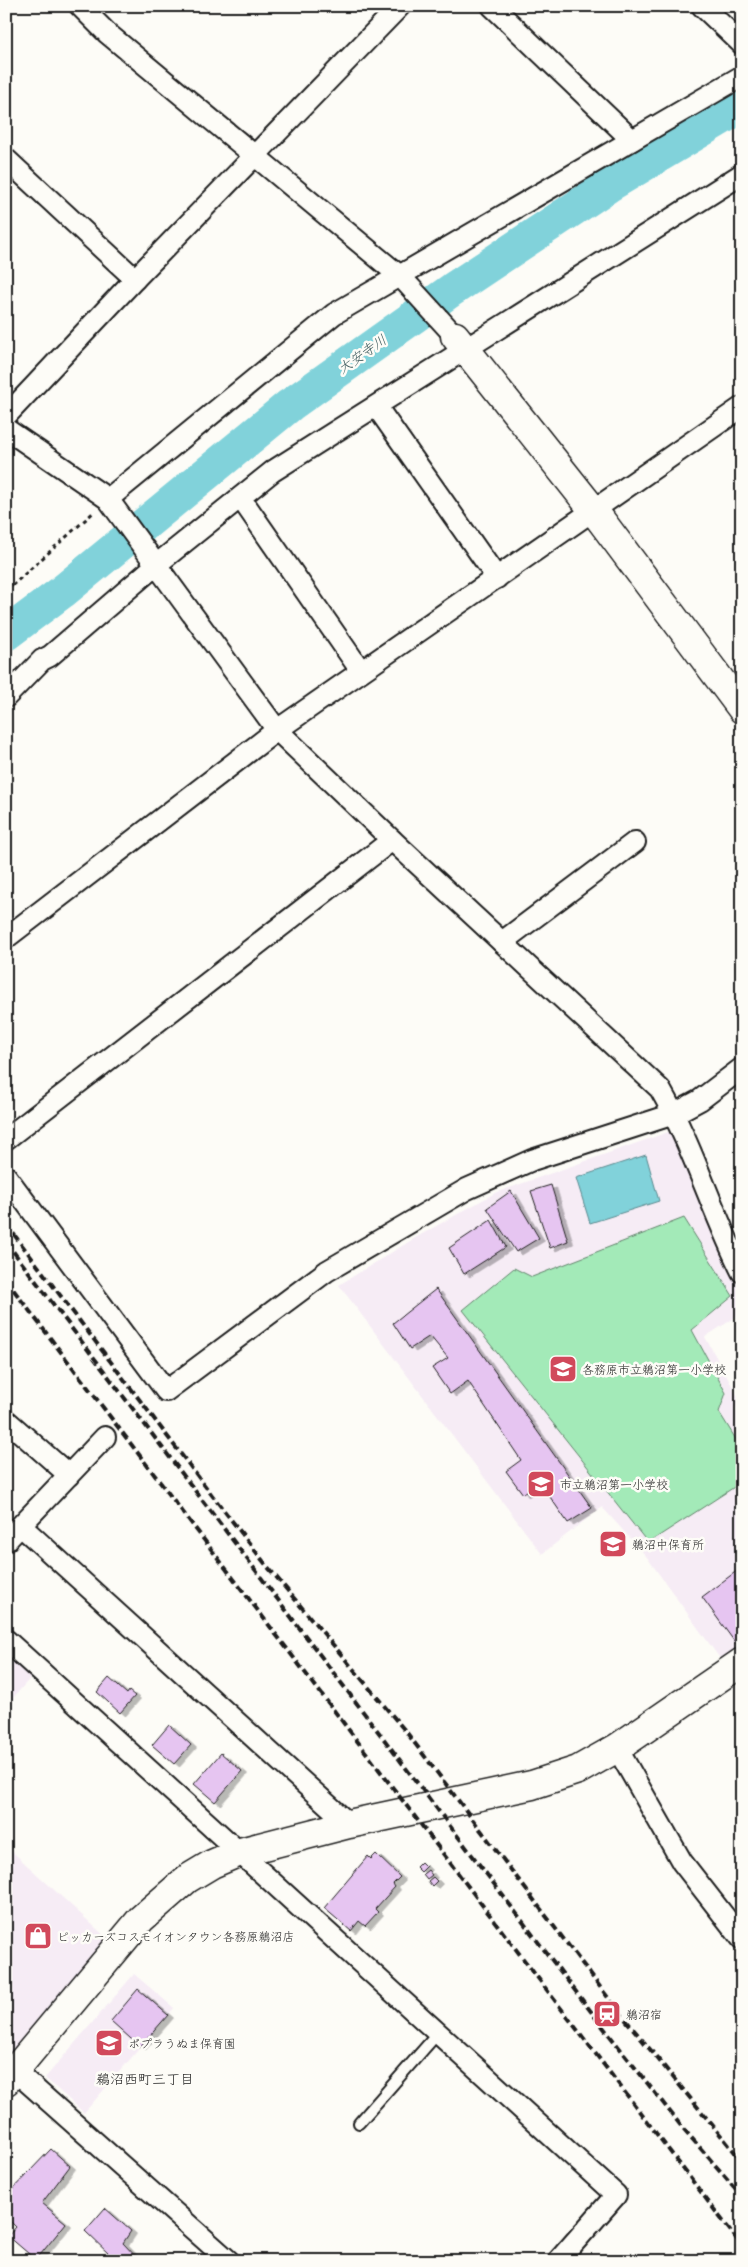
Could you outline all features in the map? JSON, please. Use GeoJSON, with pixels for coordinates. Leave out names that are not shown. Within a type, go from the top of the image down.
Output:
{"type":"FeatureCollection","features":[{"type":"Feature","properties":{"kind":"street"},"geometry":{"type":"LineString","coordinates":[[80,6],[107,33],[404,281],[460,342],[594,511],[742,710]]}},
{"type":"Feature","properties":{"kind":"street"},"geometry":{"type":"LineString","coordinates":[[6,416],[135,279],[400,6]]}},
{"type":"Feature","properties":{"kind":"street"},"geometry":{"type":"LineString","coordinates":[[492,6],[632,140]]}},
{"type":"Feature","properties":{"kind":"street"},"geometry":{"type":"LineString","coordinates":[[702,6],[742,44]]}},
{"type":"Feature","properties":{"kind":"street"},"geometry":{"type":"LineString","coordinates":[[108,500],[334,314],[404,281],[632,140],[742,76]]}},
{"type":"Feature","properties":{"kind":"street"},"geometry":{"type":"LineString","coordinates":[[6,159],[135,279]]}},
{"type":"Feature","properties":{"kind":"street"},"geometry":{"type":"LineString","coordinates":[[6,697],[42,660],[50,656],[155,564],[273,471],[460,342],[742,174]]}},
{"type":"Feature","properties":{"kind":"street"},"geometry":{"type":"LineString","coordinates":[[6,938],[277,730],[742,407]]}},
{"type":"Feature","properties":{"kind":"street"},"geometry":{"type":"LineString","coordinates":[[381,413],[497,578]]}},
{"type":"Feature","properties":{"kind":"street"},"geometry":{"type":"LineString","coordinates":[[6,428],[108,500],[277,730],[392,840],[660,1089],[674,1114],[725,1239],[742,1272]]}},
{"type":"Feature","properties":{"kind":"street"},"geometry":{"type":"LineString","coordinates":[[248,507],[361,672]]}},
{"type":"Feature","properties":{"kind":"street"},"geometry":{"type":"LineString","coordinates":[[6,1139],[392,840]]}},
{"type":"Feature","properties":{"kind":"street"},"geometry":{"type":"LineString","coordinates":[[502,942],[636,842]]}},
{"type":"Feature","properties":{"kind":"street"},"geometry":{"type":"LineString","coordinates":[[6,1176],[166,1391],[327,1271],[467,1189],[532,1160],[674,1114],[700,1100],[742,1068]]}},
{"type":"Feature","properties":{"kind":"street"},"geometry":{"type":"LineString","coordinates":[[6,1420],[69,1475]]}},
{"type":"Feature","properties":{"kind":"street"},"geometry":{"type":"LineString","coordinates":[[6,1541],[105,1437]]}},
{"type":"Feature","properties":{"kind":"street"},"geometry":{"type":"LineString","coordinates":[[21,1526],[349,1824]]}},
{"type":"Feature","properties":{"kind":"street"},"geometry":{"type":"LineString","coordinates":[[6,1640],[616,2195],[558,2261]]}},
{"type":"Feature","properties":{"kind":"street"},"geometry":{"type":"LineString","coordinates":[[229,2261],[9,2072],[141,1919],[186,1879],[212,1864],[240,1852],[349,1824],[532,1785],[578,1770],[617,1748],[742,1662]]}},
{"type":"Feature","properties":{"kind":"street"},"geometry":{"type":"LineString","coordinates":[[617,1748],[682,1862],[742,1939]]}},
{"type":"Feature","properties":{"kind":"lane"},"geometry":{"type":"LineString","coordinates":[[359,2123],[438,2034]]}},
{"type":"Feature","properties":{"kind":"path"},"geometry":{"type":"LineString","coordinates":[[6,591],[108,500]]}},
{"type":"Feature","properties":{"kind":"shaded area","name":"各務原市立鵜沼第一小学校"},"geometry":{"type":"Polygon","coordinates":[[[674,1130],[742,1292],[742,1313],[705,1337],[741,1402],[735,1410],[742,1420],[742,1661],[729,1671],[646,1556],[602,1507],[542,1554],[339,1285],[415,1238],[495,1193],[674,1130]]]}},
{"type":"Feature","properties":{"kind":"shaded area"},"geometry":{"type":"Polygon","coordinates":[[[6,1652],[32,1676],[6,1706],[6,1652]]]}},
{"type":"Feature","properties":{"kind":"shaded area"},"geometry":{"type":"Polygon","coordinates":[[[6,1846],[108,1939],[6,2065],[6,1846]]]}},
{"type":"Feature","properties":{"kind":"shaded area","name":"ポプラうぬま保育園"},"geometry":{"type":"Polygon","coordinates":[[[134,1974],[174,2008],[84,2113],[45,2078],[134,1974]]]}},
{"type":"Feature","properties":{"kind":"green space"},"geometry":{"type":"Polygon","coordinates":[[[684,1218],[733,1296],[692,1330],[726,1393],[719,1412],[742,1449],[742,1482],[648,1543],[463,1310],[514,1268],[532,1277],[684,1218]]]}},
{"type":"Feature","properties":{"kind":"water"},"geometry":{"type":"Polygon","coordinates":[[[646,1155],[659,1201],[590,1223],[576,1178],[646,1155]]]}},
{"type":"Feature","properties":{"kind":"building"},"geometry":{"type":"Polygon","coordinates":[[[551,1185],[568,1241],[550,1248],[531,1191],[551,1185]]]}},
{"type":"Feature","properties":{"kind":"building"},"geometry":{"type":"Polygon","coordinates":[[[511,1191],[539,1238],[516,1252],[487,1208],[511,1191]]]}},
{"type":"Feature","properties":{"kind":"building"},"geometry":{"type":"Polygon","coordinates":[[[491,1220],[506,1247],[464,1274],[449,1248],[491,1220]]]}},
{"type":"Feature","properties":{"kind":"building"},"geometry":{"type":"Polygon","coordinates":[[[436,1289],[592,1508],[568,1523],[539,1481],[523,1494],[506,1471],[521,1460],[468,1381],[450,1394],[432,1368],[448,1358],[430,1336],[410,1349],[393,1323],[436,1289]]]}},
{"type":"Feature","properties":{"kind":"building"},"geometry":{"type":"Polygon","coordinates":[[[742,1567],[742,1652],[702,1597],[742,1567]]]}},
{"type":"Feature","properties":{"kind":"building"},"geometry":{"type":"Polygon","coordinates":[[[109,1678],[127,1694],[129,1691],[135,1696],[120,1713],[97,1692],[109,1678]]]}},
{"type":"Feature","properties":{"kind":"building"},"geometry":{"type":"Polygon","coordinates":[[[169,1725],[191,1745],[174,1764],[152,1745],[169,1725]]]}},
{"type":"Feature","properties":{"kind":"building"},"geometry":{"type":"Polygon","coordinates":[[[221,1753],[242,1771],[215,1802],[194,1784],[221,1753]]]}},
{"type":"Feature","properties":{"kind":"building"},"geometry":{"type":"Polygon","coordinates":[[[376,1854],[400,1877],[393,1884],[395,1887],[375,1909],[378,1912],[365,1926],[359,1921],[351,1931],[324,1908],[368,1856],[371,1859],[376,1854]]]}},
{"type":"Feature","properties":{"kind":"building"},"geometry":{"type":"Polygon","coordinates":[[[421,1862],[426,1867],[421,1872],[416,1867],[421,1862]]]}},
{"type":"Feature","properties":{"kind":"building"},"geometry":{"type":"Polygon","coordinates":[[[428,1870],[432,1875],[427,1879],[423,1874],[428,1870]]]}},
{"type":"Feature","properties":{"kind":"building"},"geometry":{"type":"Polygon","coordinates":[[[433,1877],[437,1881],[432,1886],[428,1881],[433,1877]]]}},
{"type":"Feature","properties":{"kind":"building"},"geometry":{"type":"Polygon","coordinates":[[[138,1989],[168,2015],[140,2047],[111,2021],[138,1989]]]}},
{"type":"Feature","properties":{"kind":"building"},"geometry":{"type":"Polygon","coordinates":[[[51,2149],[70,2166],[42,2203],[66,2223],[36,2260],[8,2236],[16,2227],[6,2217],[6,2196],[51,2149]]]}},
{"type":"Feature","properties":{"kind":"building"},"geometry":{"type":"Polygon","coordinates":[[[105,2208],[131,2231],[123,2243],[140,2261],[107,2261],[111,2256],[85,2231],[105,2208]]]}},
{"type":"Feature","properties":{"kind":"waterway","name":"大安寺川"},"geometry":{"type":"LineString","coordinates":[[6,634],[62,592],[290,405],[453,289],[608,186],[742,106]]}},
{"type":"Feature","properties":{"kind":"railway"},"geometry":{"type":"LineString","coordinates":[[6,1224],[267,1566],[407,1733],[616,2008],[742,2161]]}},
{"type":"Feature","properties":{"kind":"railway"},"geometry":{"type":"LineString","coordinates":[[6,1242],[599,2022],[682,2127],[742,2196]]}},
{"type":"Feature","properties":{"kind":"railway"},"geometry":{"type":"LineString","coordinates":[[6,1280],[742,2246]]}},
{"type":"Feature","properties":{"kind":"place","name":"各務原市立鵜沼第一小学校"},"geometry":{"type":"Point","coordinates":[563,1369]}},
{"type":"Feature","properties":{"kind":"place","name":"市立鵜沼第一小学校"},"geometry":{"type":"Point","coordinates":[541,1484]}},
{"type":"Feature","properties":{"kind":"place","name":"鵜沼中保育所"},"geometry":{"type":"Point","coordinates":[613,1544]}},
{"type":"Feature","properties":{"kind":"place","name":"ピッカーズコスモイオンタウン各務原鵜沼店"},"geometry":{"type":"Point","coordinates":[38,1936]}},
{"type":"Feature","properties":{"kind":"place","name":"鵜沼宿"},"geometry":{"type":"Point","coordinates":[607,2014]}},
{"type":"Feature","properties":{"kind":"place","name":"ポプラうぬま保育園"},"geometry":{"type":"Point","coordinates":[109,2043]}},
{"type":"Feature","properties":{"kind":"district","name":"鵜沼西町三丁目"},"geometry":{"type":"Point","coordinates":[145,2079]}}]}
